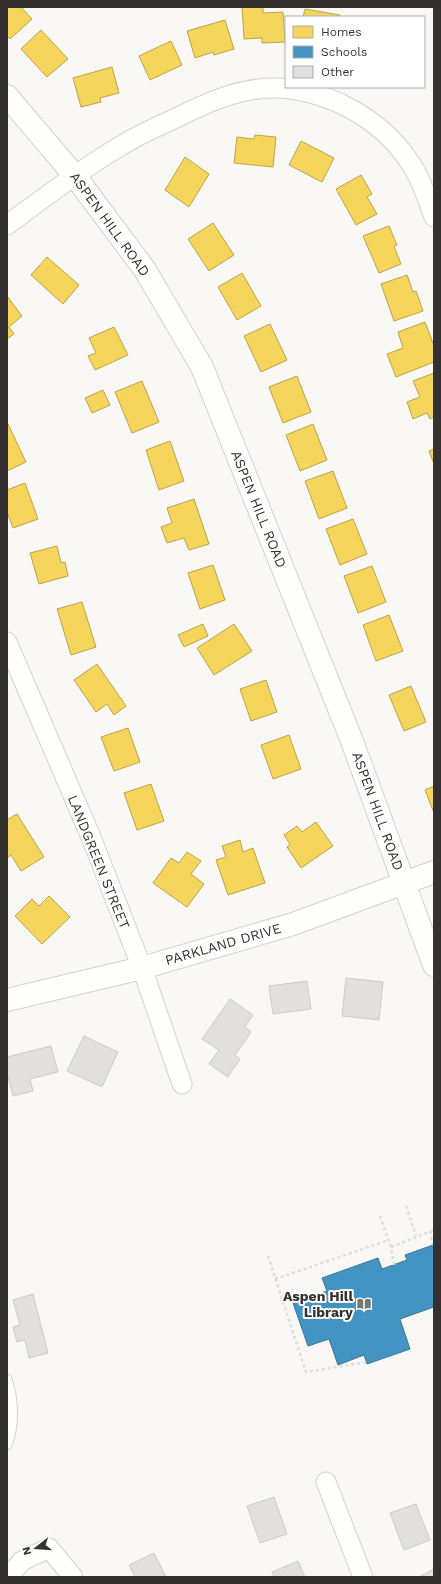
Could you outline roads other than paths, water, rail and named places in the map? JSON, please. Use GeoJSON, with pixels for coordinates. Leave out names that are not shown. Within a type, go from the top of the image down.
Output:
{"type":"FeatureCollection","features":[{"type":"Feature","properties":{"kind":"street"},"geometry":{"type":"LineString","coordinates":[[7,225],[75,176],[125,143],[209,102],[242,92],[274,88],[309,93],[336,101],[361,114],[380,129],[411,164],[420,179],[434,217]]}},
{"type":"Feature","properties":{"kind":"street","name":"ASPEN HILL ROAD"},"geometry":{"type":"LineString","coordinates":[[7,96],[75,176],[145,270],[202,367],[352,742],[434,965]]}},
{"type":"Feature","properties":{"kind":"street","name":"LANDGREEN STREET"},"geometry":{"type":"LineString","coordinates":[[7,642],[91,837],[142,968],[182,1084]]}},
{"type":"Feature","properties":{"kind":"street","name":"PARKLAND DRIVE"},"geometry":{"type":"LineString","coordinates":[[7,1000],[142,968],[293,924],[434,872]]}},
{"type":"Feature","properties":{"kind":"street"},"geometry":{"type":"LineString","coordinates":[[326,1482],[363,1577]]}},
{"type":"Feature","properties":{"kind":"street"},"geometry":{"type":"LineString","coordinates":[[8,1577],[22,1560],[49,1548],[73,1577]]}},
{"type":"Feature","properties":{"kind":"lane"},"geometry":{"type":"LineString","coordinates":[[7,1379],[11,1392],[13,1417],[12,1433],[7,1445]]}},
{"type":"Feature","properties":{"kind":"place","name":"Aspen Hill Library"},"geometry":{"type":"Point","coordinates":[364,1304]}}]}
